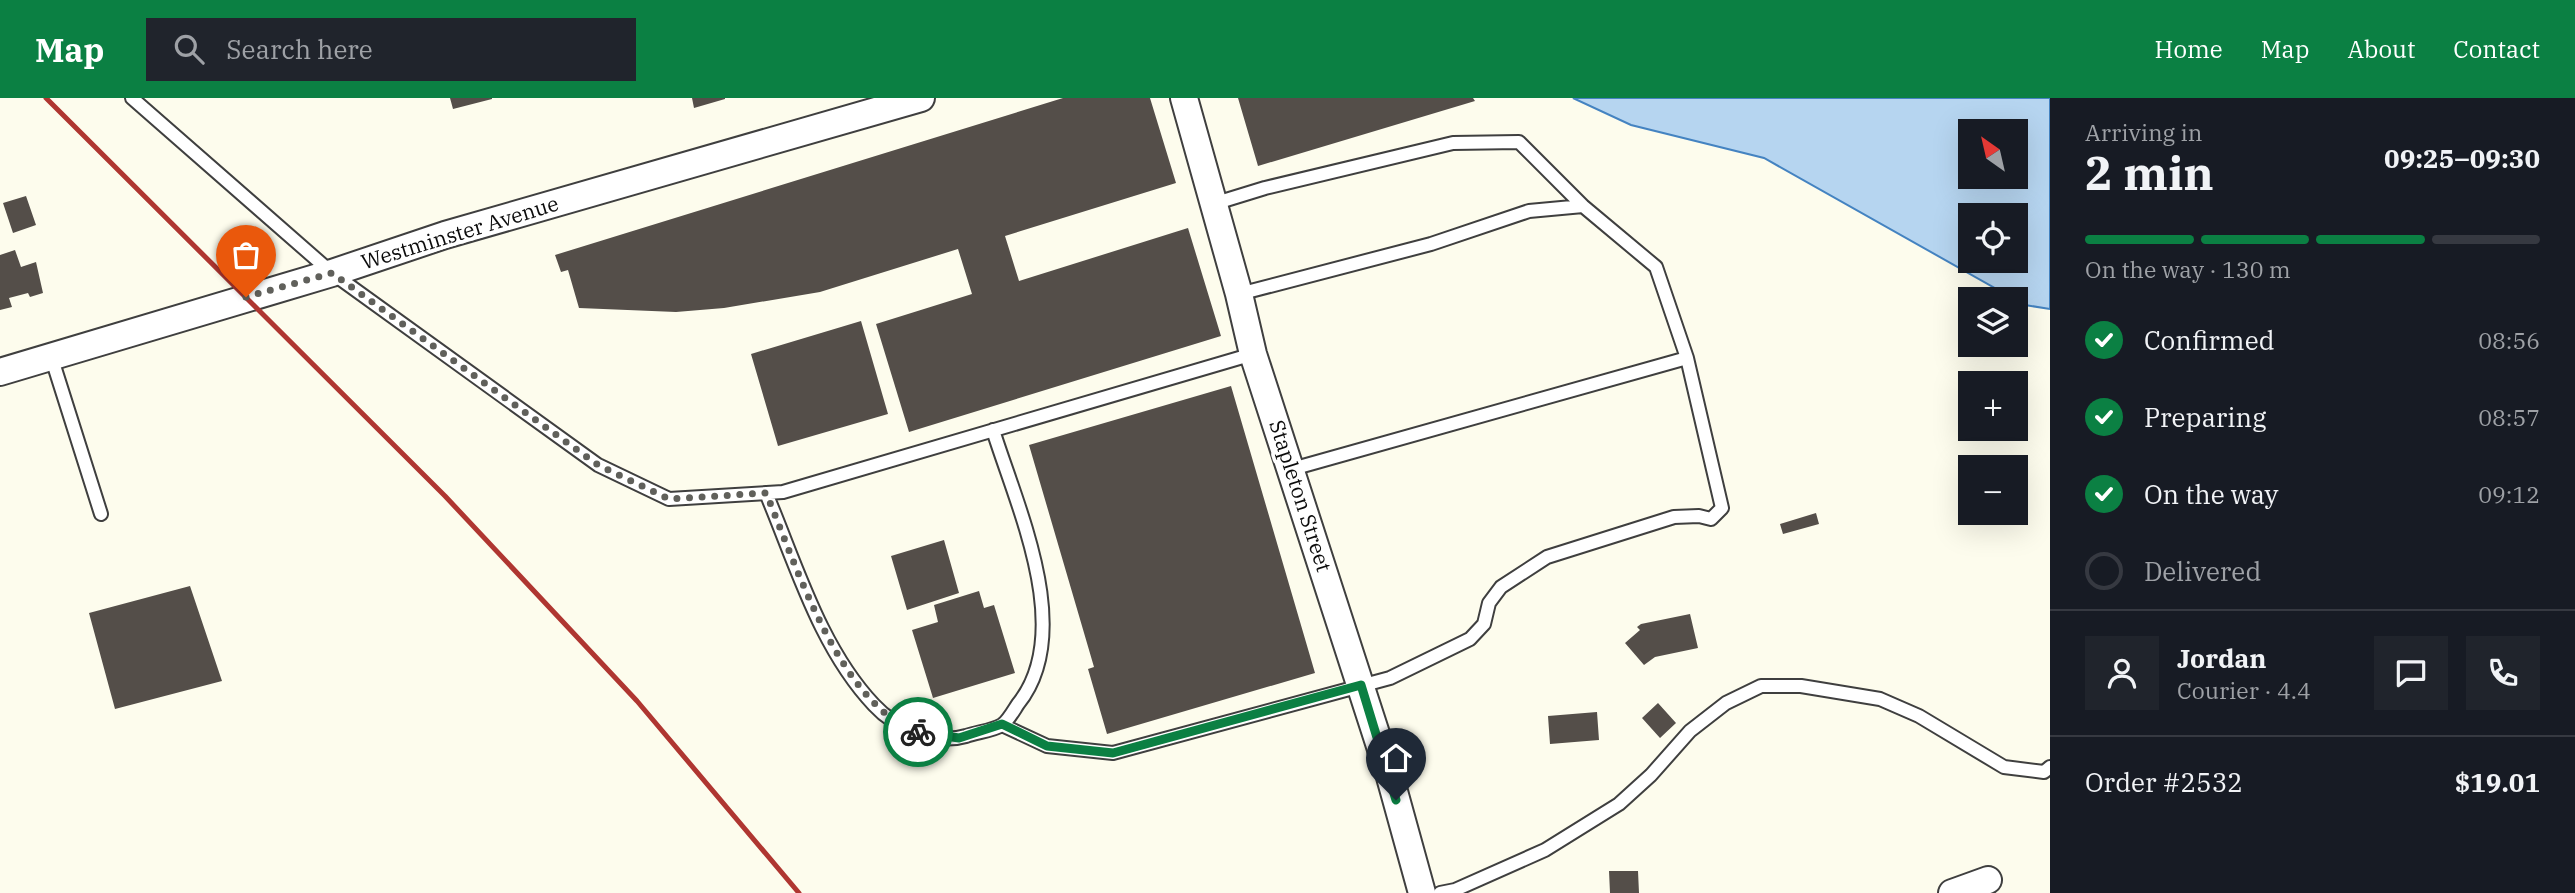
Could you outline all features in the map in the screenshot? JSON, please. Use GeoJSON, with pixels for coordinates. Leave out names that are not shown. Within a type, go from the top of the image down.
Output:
{"type":"FeatureCollection","features":[{"type":"Feature","properties":{"kind":"street","name":"Westminster Avenue"},"geometry":{"type":"LineString","coordinates":[[0,372],[332,273],[445,234],[921,98]]}},
{"type":"Feature","properties":{"kind":"street","name":"Stapleton Street"},"geometry":{"type":"LineString","coordinates":[[1184,98],[1240,294],[1254,354],[1361,685],[1422,893]]}},
{"type":"Feature","properties":{"kind":"street"},"geometry":{"type":"LineString","coordinates":[[1952,893],[1988,880]]}},
{"type":"Feature","properties":{"kind":"lane"},"geometry":{"type":"LineString","coordinates":[[132,98],[332,273],[598,465],[669,499],[783,492],[1254,354]]}},
{"type":"Feature","properties":{"kind":"lane"},"geometry":{"type":"LineString","coordinates":[[1002,724],[1047,746],[1113,753],[1390,678],[1470,639],[1483,624],[1489,603],[1501,587],[1547,557],[1674,517],[1699,516],[1711,519],[1722,508],[1687,358],[1656,267],[1583,206],[1519,142],[1453,143],[1265,188],[1213,204]]}},
{"type":"Feature","properties":{"kind":"lane"},"geometry":{"type":"LineString","coordinates":[[1240,294],[1431,244],[1530,211],[1583,206]]}},
{"type":"Feature","properties":{"kind":"lane"},"geometry":{"type":"LineString","coordinates":[[51,356],[101,514]]}},
{"type":"Feature","properties":{"kind":"lane"},"geometry":{"type":"LineString","coordinates":[[1292,469],[1687,358]]}},
{"type":"Feature","properties":{"kind":"lane"},"geometry":{"type":"LineString","coordinates":[[766,493],[825,631],[850,675],[875,707],[903,727],[928,736],[959,738],[1002,724],[1028,692],[1043,650],[1044,611],[1033,558],[993,430]]}},
{"type":"Feature","properties":{"kind":"lane"},"geometry":{"type":"LineString","coordinates":[[1440,893],[1455,890],[1545,850],[1619,804],[1651,775],[1690,731],[1726,703],[1761,686],[1801,686],[1880,699],[1919,716],[2004,766],[2045,772],[2050,768]]}},
{"type":"Feature","properties":{"kind":"water"},"geometry":{"type":"Polygon","coordinates":[[[1573,98],[2050,98],[2050,309],[2028,305],[2028,287],[1993,287],[1968,273],[2028,273],[2028,203],[1958,203],[1958,267],[1764,158],[1631,125],[1573,98]]]}},
{"type":"Feature","properties":{"kind":"building"},"geometry":{"type":"Polygon","coordinates":[[[450,98],[492,98],[492,99],[453,109],[450,98]]]}},
{"type":"Feature","properties":{"kind":"building"},"geometry":{"type":"Polygon","coordinates":[[[692,98],[725,98],[725,99],[694,108],[692,98]]]}},
{"type":"Feature","properties":{"kind":"building"},"geometry":{"type":"Polygon","coordinates":[[[1063,98],[1150,98],[1176,183],[1005,236],[1019,281],[1188,228],[1221,336],[909,432],[876,324],[972,294],[958,249],[820,292],[724,308],[676,312],[579,308],[568,270],[561,272],[555,255],[1063,98]]]}},
{"type":"Feature","properties":{"kind":"building"},"geometry":{"type":"Polygon","coordinates":[[[1238,98],[1473,98],[1475,101],[1258,166],[1238,98]]]}},
{"type":"Feature","properties":{"kind":"building"},"geometry":{"type":"Polygon","coordinates":[[[26,196],[36,225],[13,233],[3,203],[26,196]]]}},
{"type":"Feature","properties":{"kind":"building"},"geometry":{"type":"Polygon","coordinates":[[[15,250],[21,267],[36,262],[43,293],[30,297],[28,293],[9,298],[12,307],[0,310],[0,255],[15,250]]]}},
{"type":"Feature","properties":{"kind":"building"},"geometry":{"type":"Polygon","coordinates":[[[861,321],[888,414],[778,446],[751,354],[861,321]]]}},
{"type":"Feature","properties":{"kind":"building"},"geometry":{"type":"Polygon","coordinates":[[[1231,386],[1315,673],[1107,734],[1088,669],[1094,667],[1029,445],[1231,386]]]}},
{"type":"Feature","properties":{"kind":"building"},"geometry":{"type":"Polygon","coordinates":[[[1816,513],[1819,524],[1783,534],[1780,524],[1816,513]]]}},
{"type":"Feature","properties":{"kind":"building"},"geometry":{"type":"Polygon","coordinates":[[[944,540],[959,593],[907,610],[891,556],[944,540]]]}},
{"type":"Feature","properties":{"kind":"building"},"geometry":{"type":"Polygon","coordinates":[[[190,586],[222,681],[115,709],[89,613],[190,586]]]}},
{"type":"Feature","properties":{"kind":"building"},"geometry":{"type":"Polygon","coordinates":[[[979,591],[984,608],[994,605],[1015,673],[933,698],[912,630],[938,622],[934,605],[979,591]]]}},
{"type":"Feature","properties":{"kind":"building"},"geometry":{"type":"Polygon","coordinates":[[[1690,614],[1698,648],[1655,657],[1644,665],[1625,643],[1640,630],[1637,627],[1641,624],[1690,614]]]}},
{"type":"Feature","properties":{"kind":"building"},"geometry":{"type":"Polygon","coordinates":[[[1658,703],[1676,723],[1660,738],[1642,718],[1658,703]]]}},
{"type":"Feature","properties":{"kind":"building"},"geometry":{"type":"Polygon","coordinates":[[[1597,712],[1599,740],[1550,744],[1548,716],[1597,712]]]}},
{"type":"Feature","properties":{"kind":"building"},"geometry":{"type":"Polygon","coordinates":[[[1609,871],[1638,871],[1639,893],[1610,893],[1609,871]]]}},
{"type":"Feature","properties":{"kind":"railway"},"geometry":{"type":"LineString","coordinates":[[46,98],[445,496],[637,701],[799,893]]}},
{"type":"Feature","properties":{"kind":"way so far"},"geometry":{"type":"LineString","coordinates":[[246,297],[332,273],[598,465],[669,499],[766,493],[825,631],[850,675],[875,707],[903,727],[918,732]]}},
{"type":"Feature","properties":{"kind":"route"},"geometry":{"type":"LineString","coordinates":[[918,732],[928,736],[959,738],[1002,724],[1047,746],[1113,753],[1361,685],[1396,800]]}}]}
